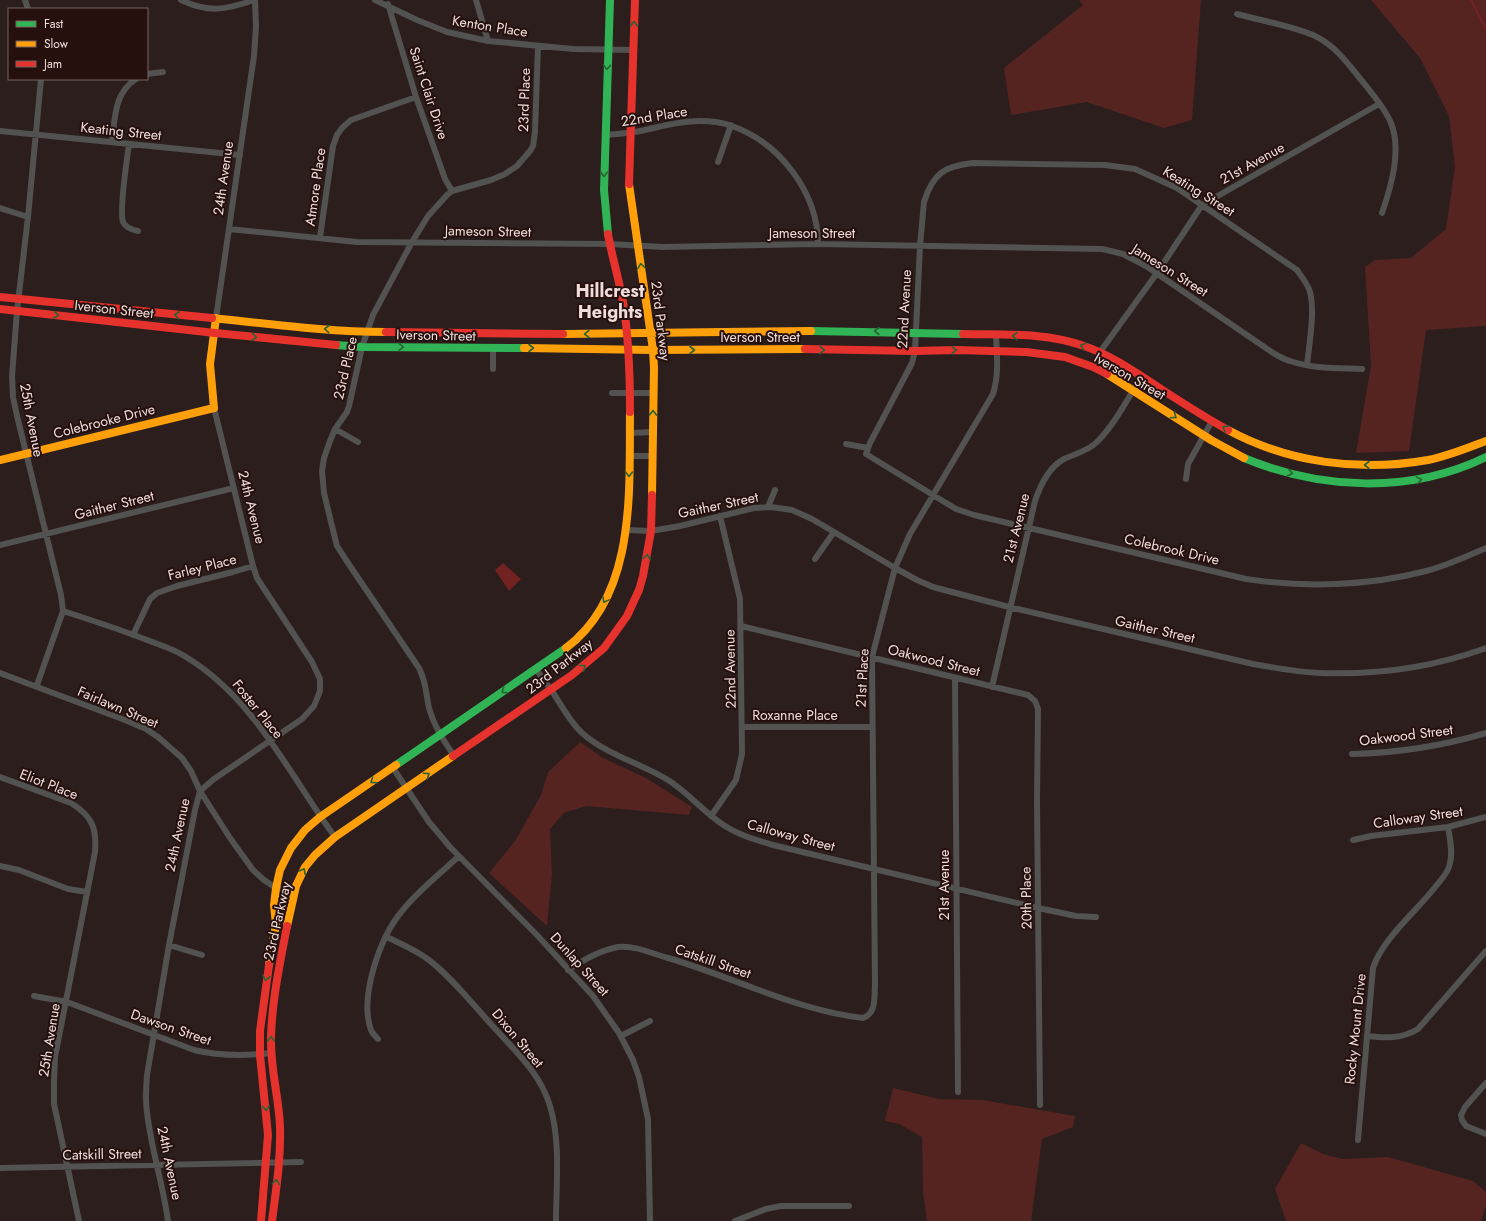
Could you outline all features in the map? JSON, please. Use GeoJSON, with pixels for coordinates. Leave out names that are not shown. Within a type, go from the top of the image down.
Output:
{"type":"FeatureCollection","features":[{"type":"Feature","properties":{"kind":"street"},"geometry":{"type":"LineString","coordinates":[[181,0],[198,7],[214,9],[233,8],[254,0]]}},
{"type":"Feature","properties":{"kind":"street","name":"24th Avenue"},"geometry":{"type":"LineString","coordinates":[[168,1221],[165,1195],[157,1165],[147,1113],[147,1075],[169,944],[200,791],[214,779],[302,719],[317,700],[321,685],[318,673],[310,657],[263,588],[253,566],[214,408],[210,364],[254,56],[256,28],[254,0]]}},
{"type":"Feature","properties":{"kind":"street","name":"Kenton Place"},"geometry":{"type":"LineString","coordinates":[[375,0],[387,3],[417,20],[447,32],[488,41],[538,46],[634,50]]}},
{"type":"Feature","properties":{"kind":"street"},"geometry":{"type":"LineString","coordinates":[[476,0],[488,41]]}},
{"type":"Feature","properties":{"kind":"street","name":"23rd Parkway"},"geometry":{"type":"LineString","coordinates":[[261,1221],[266,1163],[267,1126],[260,1054],[262,1006],[276,924],[274,905],[276,888],[280,870],[291,848],[305,830],[320,817],[393,768],[573,642],[586,629],[601,608],[613,585],[626,530],[630,393],[628,349],[624,313],[610,244],[604,190],[610,0]]}},
{"type":"Feature","properties":{"kind":"street","name":"23rd Parkway"},"geometry":{"type":"LineString","coordinates":[[272,1221],[280,1127],[271,1053],[270,1025],[291,905],[294,892],[305,866],[335,837],[551,690],[594,657],[604,648],[627,616],[643,576],[651,531],[654,393],[651,332],[629,194],[635,0]]}},
{"type":"Feature","properties":{"kind":"street","name":"Saint Clair Drive"},"geometry":{"type":"LineString","coordinates":[[387,3],[416,97],[445,179],[452,191]]}},
{"type":"Feature","properties":{"kind":"street"},"geometry":{"type":"LineString","coordinates":[[1236,14],[1303,32],[1324,41],[1340,54],[1368,88],[1388,117],[1393,131],[1395,156],[1389,193],[1382,213]]}},
{"type":"Feature","properties":{"kind":"street","name":"23rd Place"},"geometry":{"type":"LineString","coordinates":[[454,756],[440,735],[431,712],[421,672],[337,546],[324,493],[322,471],[324,458],[335,428],[347,412],[349,406],[362,347],[373,315],[412,242],[434,208],[452,191],[491,180],[505,174],[517,166],[530,152],[533,146],[535,132],[538,46]]}},
{"type":"Feature","properties":{"kind":"street"},"geometry":{"type":"LineString","coordinates":[[148,74],[163,72]]}},
{"type":"Feature","properties":{"kind":"street","name":"25th Avenue"},"geometry":{"type":"LineString","coordinates":[[41,80],[28,217],[18,299],[12,376],[13,389],[26,454],[46,533],[63,611]]}},
{"type":"Feature","properties":{"kind":"street"},"geometry":{"type":"LineString","coordinates":[[112,142],[118,102],[126,87],[135,80]]}},
{"type":"Feature","properties":{"kind":"street","name":"Atmore Place"},"geometry":{"type":"LineString","coordinates":[[320,237],[333,146],[337,135],[351,120],[416,97]]}},
{"type":"Feature","properties":{"kind":"street","name":"21st Avenue"},"geometry":{"type":"LineString","coordinates":[[1093,367],[1100,352],[1202,205],[1379,104]]}},
{"type":"Feature","properties":{"kind":"street","name":"22nd Place"},"geometry":{"type":"LineString","coordinates":[[605,135],[630,133],[685,121],[699,121],[731,125],[757,138],[782,158],[804,189],[813,210],[818,229],[818,244]]}},
{"type":"Feature","properties":{"kind":"street"},"geometry":{"type":"LineString","coordinates":[[718,162],[731,125]]}},
{"type":"Feature","properties":{"kind":"street","name":"Keating Street"},"geometry":{"type":"LineString","coordinates":[[0,131],[240,155]]}},
{"type":"Feature","properties":{"kind":"street"},"geometry":{"type":"LineString","coordinates":[[129,144],[124,187],[123,220],[128,228],[138,231]]}},
{"type":"Feature","properties":{"kind":"street","name":"Keating Street"},"geometry":{"type":"LineString","coordinates":[[924,202],[932,183],[947,168],[957,165],[973,163],[1105,165],[1135,169],[1177,188],[1297,270],[1310,293],[1311,303],[1307,365]]}},
{"type":"Feature","properties":{"kind":"street","name":"22nd Avenue"},"geometry":{"type":"LineString","coordinates":[[867,451],[912,363],[915,351],[920,246],[924,202]]}},
{"type":"Feature","properties":{"kind":"street"},"geometry":{"type":"LineString","coordinates":[[0,208],[28,217]]}},
{"type":"Feature","properties":{"kind":"street","name":"Jameson Street"},"geometry":{"type":"LineString","coordinates":[[229,229],[320,237],[357,242],[610,244],[663,247],[818,244],[1102,249],[1132,258],[1275,354],[1290,361],[1307,365],[1362,369]]}},
{"type":"Feature","properties":{"kind":"street","name":"Iverson Street"},"geometry":{"type":"LineString","coordinates":[[0,297],[366,332],[559,334],[791,331],[916,332],[996,336],[1034,336],[1062,340],[1100,352],[1142,376],[1212,421],[1246,439],[1269,449],[1305,458],[1340,464],[1406,464],[1462,451],[1486,441]]}},
{"type":"Feature","properties":{"kind":"street","name":"Iverson Street"},"geometry":{"type":"LineString","coordinates":[[0,309],[215,333],[362,347],[653,350],[778,349],[997,351],[1034,353],[1059,356],[1093,367],[1133,390],[1203,436],[1236,454],[1270,468],[1310,478],[1356,484],[1398,482],[1428,478],[1452,471],[1486,457]]}},
{"type":"Feature","properties":{"kind":"street","name":"21st Place"},"geometry":{"type":"LineString","coordinates":[[852,1016],[865,1018],[872,1012],[874,1006],[875,869],[872,657],[895,568],[910,534],[993,394],[997,374],[996,336]]}},
{"type":"Feature","properties":{"kind":"street"},"geometry":{"type":"LineString","coordinates":[[493,348],[493,369]]}},
{"type":"Feature","properties":{"kind":"street","name":"21st Avenue"},"geometry":{"type":"LineString","coordinates":[[992,687],[1009,607],[1037,493],[1057,464],[1064,459],[1086,450],[1096,443],[1106,431],[1142,376]]}},
{"type":"Feature","properties":{"kind":"street"},"geometry":{"type":"LineString","coordinates":[[612,393],[654,393]]}},
{"type":"Feature","properties":{"kind":"street","name":"Colebrooke Drive"},"geometry":{"type":"LineString","coordinates":[[0,460],[214,408]]}},
{"type":"Feature","properties":{"kind":"street"},"geometry":{"type":"LineString","coordinates":[[1186,479],[1188,464],[1212,421]]}},
{"type":"Feature","properties":{"kind":"street"},"geometry":{"type":"LineString","coordinates":[[335,428],[358,442]]}},
{"type":"Feature","properties":{"kind":"street"},"geometry":{"type":"LineString","coordinates":[[630,433],[653,432]]}},
{"type":"Feature","properties":{"kind":"street"},"geometry":{"type":"LineString","coordinates":[[846,444],[867,451]]}},
{"type":"Feature","properties":{"kind":"street","name":"Colebrook Drive"},"geometry":{"type":"LineString","coordinates":[[867,451],[932,495],[956,508],[974,514],[1246,579],[1265,582],[1348,584],[1390,579],[1427,571],[1486,548]]}},
{"type":"Feature","properties":{"kind":"street"},"geometry":{"type":"LineString","coordinates":[[629,456],[653,456]]}},
{"type":"Feature","properties":{"kind":"street","name":"Gaither Street"},"geometry":{"type":"LineString","coordinates":[[0,545],[234,488]]}},
{"type":"Feature","properties":{"kind":"street"},"geometry":{"type":"LineString","coordinates":[[768,507],[776,490]]}},
{"type":"Feature","properties":{"kind":"street","name":"Gaither Street"},"geometry":{"type":"LineString","coordinates":[[626,530],[651,531],[680,526],[754,508],[782,508],[800,513],[895,568],[933,587],[1009,607],[1253,664],[1285,670],[1320,673],[1366,673],[1430,664],[1462,657],[1486,648]]}},
{"type":"Feature","properties":{"kind":"street","name":"22nd Avenue"},"geometry":{"type":"LineString","coordinates":[[711,816],[736,780],[742,754],[740,599],[720,516]]}},
{"type":"Feature","properties":{"kind":"street"},"geometry":{"type":"LineString","coordinates":[[815,559],[834,532]]}},
{"type":"Feature","properties":{"kind":"street","name":"Farley Place"},"geometry":{"type":"LineString","coordinates":[[134,635],[138,623],[150,599],[157,593],[176,586],[253,566]]}},
{"type":"Feature","properties":{"kind":"street"},"geometry":{"type":"LineString","coordinates":[[36,685],[63,611]]}},
{"type":"Feature","properties":{"kind":"street","name":"Foster Place"},"geometry":{"type":"LineString","coordinates":[[63,611],[134,635],[184,656],[228,688],[251,714],[335,837]]}},
{"type":"Feature","properties":{"kind":"street","name":"Oakwood Street"},"geometry":{"type":"LineString","coordinates":[[741,626],[1028,695]]}},
{"type":"Feature","properties":{"kind":"street","name":"Calloway Street"},"geometry":{"type":"LineString","coordinates":[[536,669],[570,721],[592,741],[668,780],[688,795],[711,816],[726,827],[743,835],[956,889],[1076,916],[1096,917]]}},
{"type":"Feature","properties":{"kind":"street","name":"Fairlawn Street"},"geometry":{"type":"LineString","coordinates":[[0,673],[36,685],[125,720],[146,729],[158,737],[182,758],[200,791],[246,862],[264,880],[276,888]]}},
{"type":"Feature","properties":{"kind":"street","name":"21st Avenue"},"geometry":{"type":"LineString","coordinates":[[955,678],[958,1092]]}},
{"type":"Feature","properties":{"kind":"street","name":"20th Place"},"geometry":{"type":"LineString","coordinates":[[1028,695],[1035,701],[1038,708],[1040,1105]]}},
{"type":"Feature","properties":{"kind":"street","name":"Roxanne Place"},"geometry":{"type":"LineString","coordinates":[[742,727],[872,727]]}},
{"type":"Feature","properties":{"kind":"street","name":"Oakwood Street"},"geometry":{"type":"LineString","coordinates":[[1352,754],[1377,753],[1418,748],[1448,743],[1486,733]]}},
{"type":"Feature","properties":{"kind":"street","name":"Dunlap Street"},"geometry":{"type":"LineString","coordinates":[[393,768],[429,822],[459,856],[536,934],[605,1010],[621,1036],[633,1060],[639,1077],[648,1119],[650,1221]]}},
{"type":"Feature","properties":{"kind":"street","name":"Eliot Place"},"geometry":{"type":"LineString","coordinates":[[0,778],[71,803],[81,809],[93,825],[96,836],[93,862]]}},
{"type":"Feature","properties":{"kind":"street","name":"Calloway Street"},"geometry":{"type":"LineString","coordinates":[[1353,840],[1371,836],[1448,827],[1486,817]]}},
{"type":"Feature","properties":{"kind":"street","name":"Rocky Mount Drive"},"geometry":{"type":"LineString","coordinates":[[1358,1140],[1372,976],[1375,962],[1383,946],[1427,897],[1448,870],[1451,862],[1451,852],[1448,827]]}},
{"type":"Feature","properties":{"kind":"street"},"geometry":{"type":"LineString","coordinates":[[378,1039],[371,1031],[368,1006],[371,979],[377,957],[401,912],[459,856]]}},
{"type":"Feature","properties":{"kind":"street","name":"25th Avenue"},"geometry":{"type":"LineString","coordinates":[[80,1221],[54,1104],[54,1082],[56,1057],[93,862]]}},
{"type":"Feature","properties":{"kind":"street"},"geometry":{"type":"LineString","coordinates":[[0,866],[19,870],[68,889],[87,892]]}},
{"type":"Feature","properties":{"kind":"street"},"geometry":{"type":"LineString","coordinates":[[276,888],[294,892]]}},
{"type":"Feature","properties":{"kind":"street","name":"Dixon Street"},"geometry":{"type":"LineString","coordinates":[[387,937],[412,949],[429,960],[467,996],[526,1062],[547,1097],[553,1118],[556,1149],[556,1221]]}},
{"type":"Feature","properties":{"kind":"street"},"geometry":{"type":"LineString","coordinates":[[169,944],[202,955]]}},
{"type":"Feature","properties":{"kind":"street","name":"Catskill Street"},"geometry":{"type":"LineString","coordinates":[[568,970],[607,950],[618,947],[634,948],[710,972],[817,1009],[852,1016]]}},
{"type":"Feature","properties":{"kind":"street"},"geometry":{"type":"LineString","coordinates":[[1367,1036],[1394,1038],[1418,1029],[1486,951]]}},
{"type":"Feature","properties":{"kind":"street","name":"Dawson Street"},"geometry":{"type":"LineString","coordinates":[[34,996],[67,1002],[194,1050],[210,1054],[230,1056],[271,1053]]}},
{"type":"Feature","properties":{"kind":"street"},"geometry":{"type":"LineString","coordinates":[[621,1036],[650,1021]]}},
{"type":"Feature","properties":{"kind":"street"},"geometry":{"type":"LineString","coordinates":[[1486,1083],[1465,1107],[1461,1115],[1466,1126],[1486,1134]]}},
{"type":"Feature","properties":{"kind":"street","name":"Catskill Street"},"geometry":{"type":"LineString","coordinates":[[0,1168],[300,1162]]}},
{"type":"Feature","properties":{"kind":"street"},"geometry":{"type":"LineString","coordinates":[[735,1221],[766,1209],[781,1206],[849,1206]]}},
{"type":"Feature","properties":{"kind":"shaded area"},"geometry":{"type":"Polygon","coordinates":[[[1079,0],[1201,0],[1192,120],[1164,128],[1087,102],[1011,115],[1004,68],[1083,5],[1079,0]]]}},
{"type":"Feature","properties":{"kind":"shaded area"},"geometry":{"type":"Polygon","coordinates":[[[1371,0],[1486,0],[1486,326],[1426,330],[1409,451],[1356,453],[1371,365],[1365,267],[1375,260],[1411,258],[1446,229],[1455,167],[1449,116],[1420,58],[1371,0]]]}},
{"type":"Feature","properties":{"kind":"shaded area"},"geometry":{"type":"Polygon","coordinates":[[[503,563],[521,579],[509,591],[495,570],[503,563]]]}},
{"type":"Feature","properties":{"kind":"shaded area"},"geometry":{"type":"Polygon","coordinates":[[[580,742],[603,758],[646,778],[692,807],[689,815],[586,806],[564,813],[550,829],[552,874],[547,926],[489,873],[515,841],[541,795],[548,772],[580,742]]]}},
{"type":"Feature","properties":{"kind":"shaded area"},"geometry":{"type":"Polygon","coordinates":[[[893,1088],[939,1099],[982,1100],[1075,1116],[1073,1127],[1042,1139],[1031,1221],[927,1221],[923,1192],[922,1137],[899,1124],[885,1121],[893,1088]]]}},
{"type":"Feature","properties":{"kind":"shaded area"},"geometry":{"type":"Polygon","coordinates":[[[1301,1143],[1323,1154],[1343,1159],[1388,1157],[1473,1181],[1486,1192],[1486,1205],[1481,1221],[1286,1221],[1275,1189],[1301,1143]]]}},
{"type":"Feature","properties":{"kind":"waterway"},"geometry":{"type":"LineString","coordinates":[[1471,0],[1486,29]]}},
{"type":"Feature","properties":{"kind":"traffic: fast"},"geometry":{"type":"LineString","coordinates":[[608,234],[604,190],[610,0]]}},
{"type":"Feature","properties":{"kind":"traffic: fast"},"geometry":{"type":"LineString","coordinates":[[811,331],[963,334]]}},
{"type":"Feature","properties":{"kind":"traffic: fast"},"geometry":{"type":"LineString","coordinates":[[336,345],[362,347],[524,348]]}},
{"type":"Feature","properties":{"kind":"traffic: fast"},"geometry":{"type":"LineString","coordinates":[[1244,458],[1273,469],[1304,477],[1334,482],[1365,483],[1396,482],[1427,477],[1457,469],[1486,457]]}},
{"type":"Feature","properties":{"kind":"traffic: fast"},"geometry":{"type":"LineString","coordinates":[[396,765],[566,648]]}},
{"type":"Feature","properties":{"kind":"traffic: slow"},"geometry":{"type":"LineString","coordinates":[[629,184],[653,350],[652,495]]}},
{"type":"Feature","properties":{"kind":"traffic: slow"},"geometry":{"type":"LineString","coordinates":[[212,318],[321,329],[386,332]]}},
{"type":"Feature","properties":{"kind":"traffic: slow"},"geometry":{"type":"LineString","coordinates":[[0,460],[214,408],[210,364],[216,318]]}},
{"type":"Feature","properties":{"kind":"traffic: slow"},"geometry":{"type":"LineString","coordinates":[[563,334],[811,331]]}},
{"type":"Feature","properties":{"kind":"traffic: slow"},"geometry":{"type":"LineString","coordinates":[[524,348],[653,350],[805,349]]}},
{"type":"Feature","properties":{"kind":"traffic: slow"},"geometry":{"type":"LineString","coordinates":[[1107,374],[1211,440],[1244,458]]}},
{"type":"Feature","properties":{"kind":"traffic: slow"},"geometry":{"type":"LineString","coordinates":[[566,648],[589,626],[606,600],[617,571],[624,539],[628,507],[630,474],[630,412]]}},
{"type":"Feature","properties":{"kind":"traffic: slow"},"geometry":{"type":"LineString","coordinates":[[1228,430],[1251,441],[1300,457],[1325,462],[1351,464],[1402,464],[1428,460],[1486,441]]}},
{"type":"Feature","properties":{"kind":"traffic: slow"},"geometry":{"type":"LineString","coordinates":[[287,926],[296,886],[305,867],[315,855],[335,837],[453,756]]}},
{"type":"Feature","properties":{"kind":"traffic: slow"},"geometry":{"type":"LineString","coordinates":[[269,965],[276,924],[274,905],[276,888],[280,870],[291,848],[305,830],[320,817],[396,765]]}},
{"type":"Feature","properties":{"kind":"traffic: jam"},"geometry":{"type":"LineString","coordinates":[[629,184],[635,0]]}},
{"type":"Feature","properties":{"kind":"traffic: jam"},"geometry":{"type":"LineString","coordinates":[[608,234],[627,329],[630,412]]}},
{"type":"Feature","properties":{"kind":"traffic: jam"},"geometry":{"type":"LineString","coordinates":[[0,297],[212,318]]}},
{"type":"Feature","properties":{"kind":"traffic: jam"},"geometry":{"type":"LineString","coordinates":[[0,309],[336,345]]}},
{"type":"Feature","properties":{"kind":"traffic: jam"},"geometry":{"type":"LineString","coordinates":[[386,332],[563,334]]}},
{"type":"Feature","properties":{"kind":"traffic: jam"},"geometry":{"type":"LineString","coordinates":[[963,334],[1039,336],[1054,338],[1084,346],[1104,354],[1122,364],[1228,430]]}},
{"type":"Feature","properties":{"kind":"traffic: jam"},"geometry":{"type":"LineString","coordinates":[[805,349],[1026,352],[1065,357],[1093,367],[1107,374]]}},
{"type":"Feature","properties":{"kind":"traffic: jam"},"geometry":{"type":"LineString","coordinates":[[453,756],[572,675],[604,648],[627,616],[639,590],[651,531],[652,495]]}},
{"type":"Feature","properties":{"kind":"traffic: jam"},"geometry":{"type":"LineString","coordinates":[[272,1221],[280,1151],[280,1127],[272,1060],[271,1037],[273,1009],[287,926]]}},
{"type":"Feature","properties":{"kind":"traffic: jam"},"geometry":{"type":"LineString","coordinates":[[261,1221],[268,1135],[260,1055],[260,1031],[269,965]]}},
{"type":"Feature","properties":{"kind":"district","name":"Hillcrest Heights"},"geometry":{"type":"Point","coordinates":[610,301]}}]}
